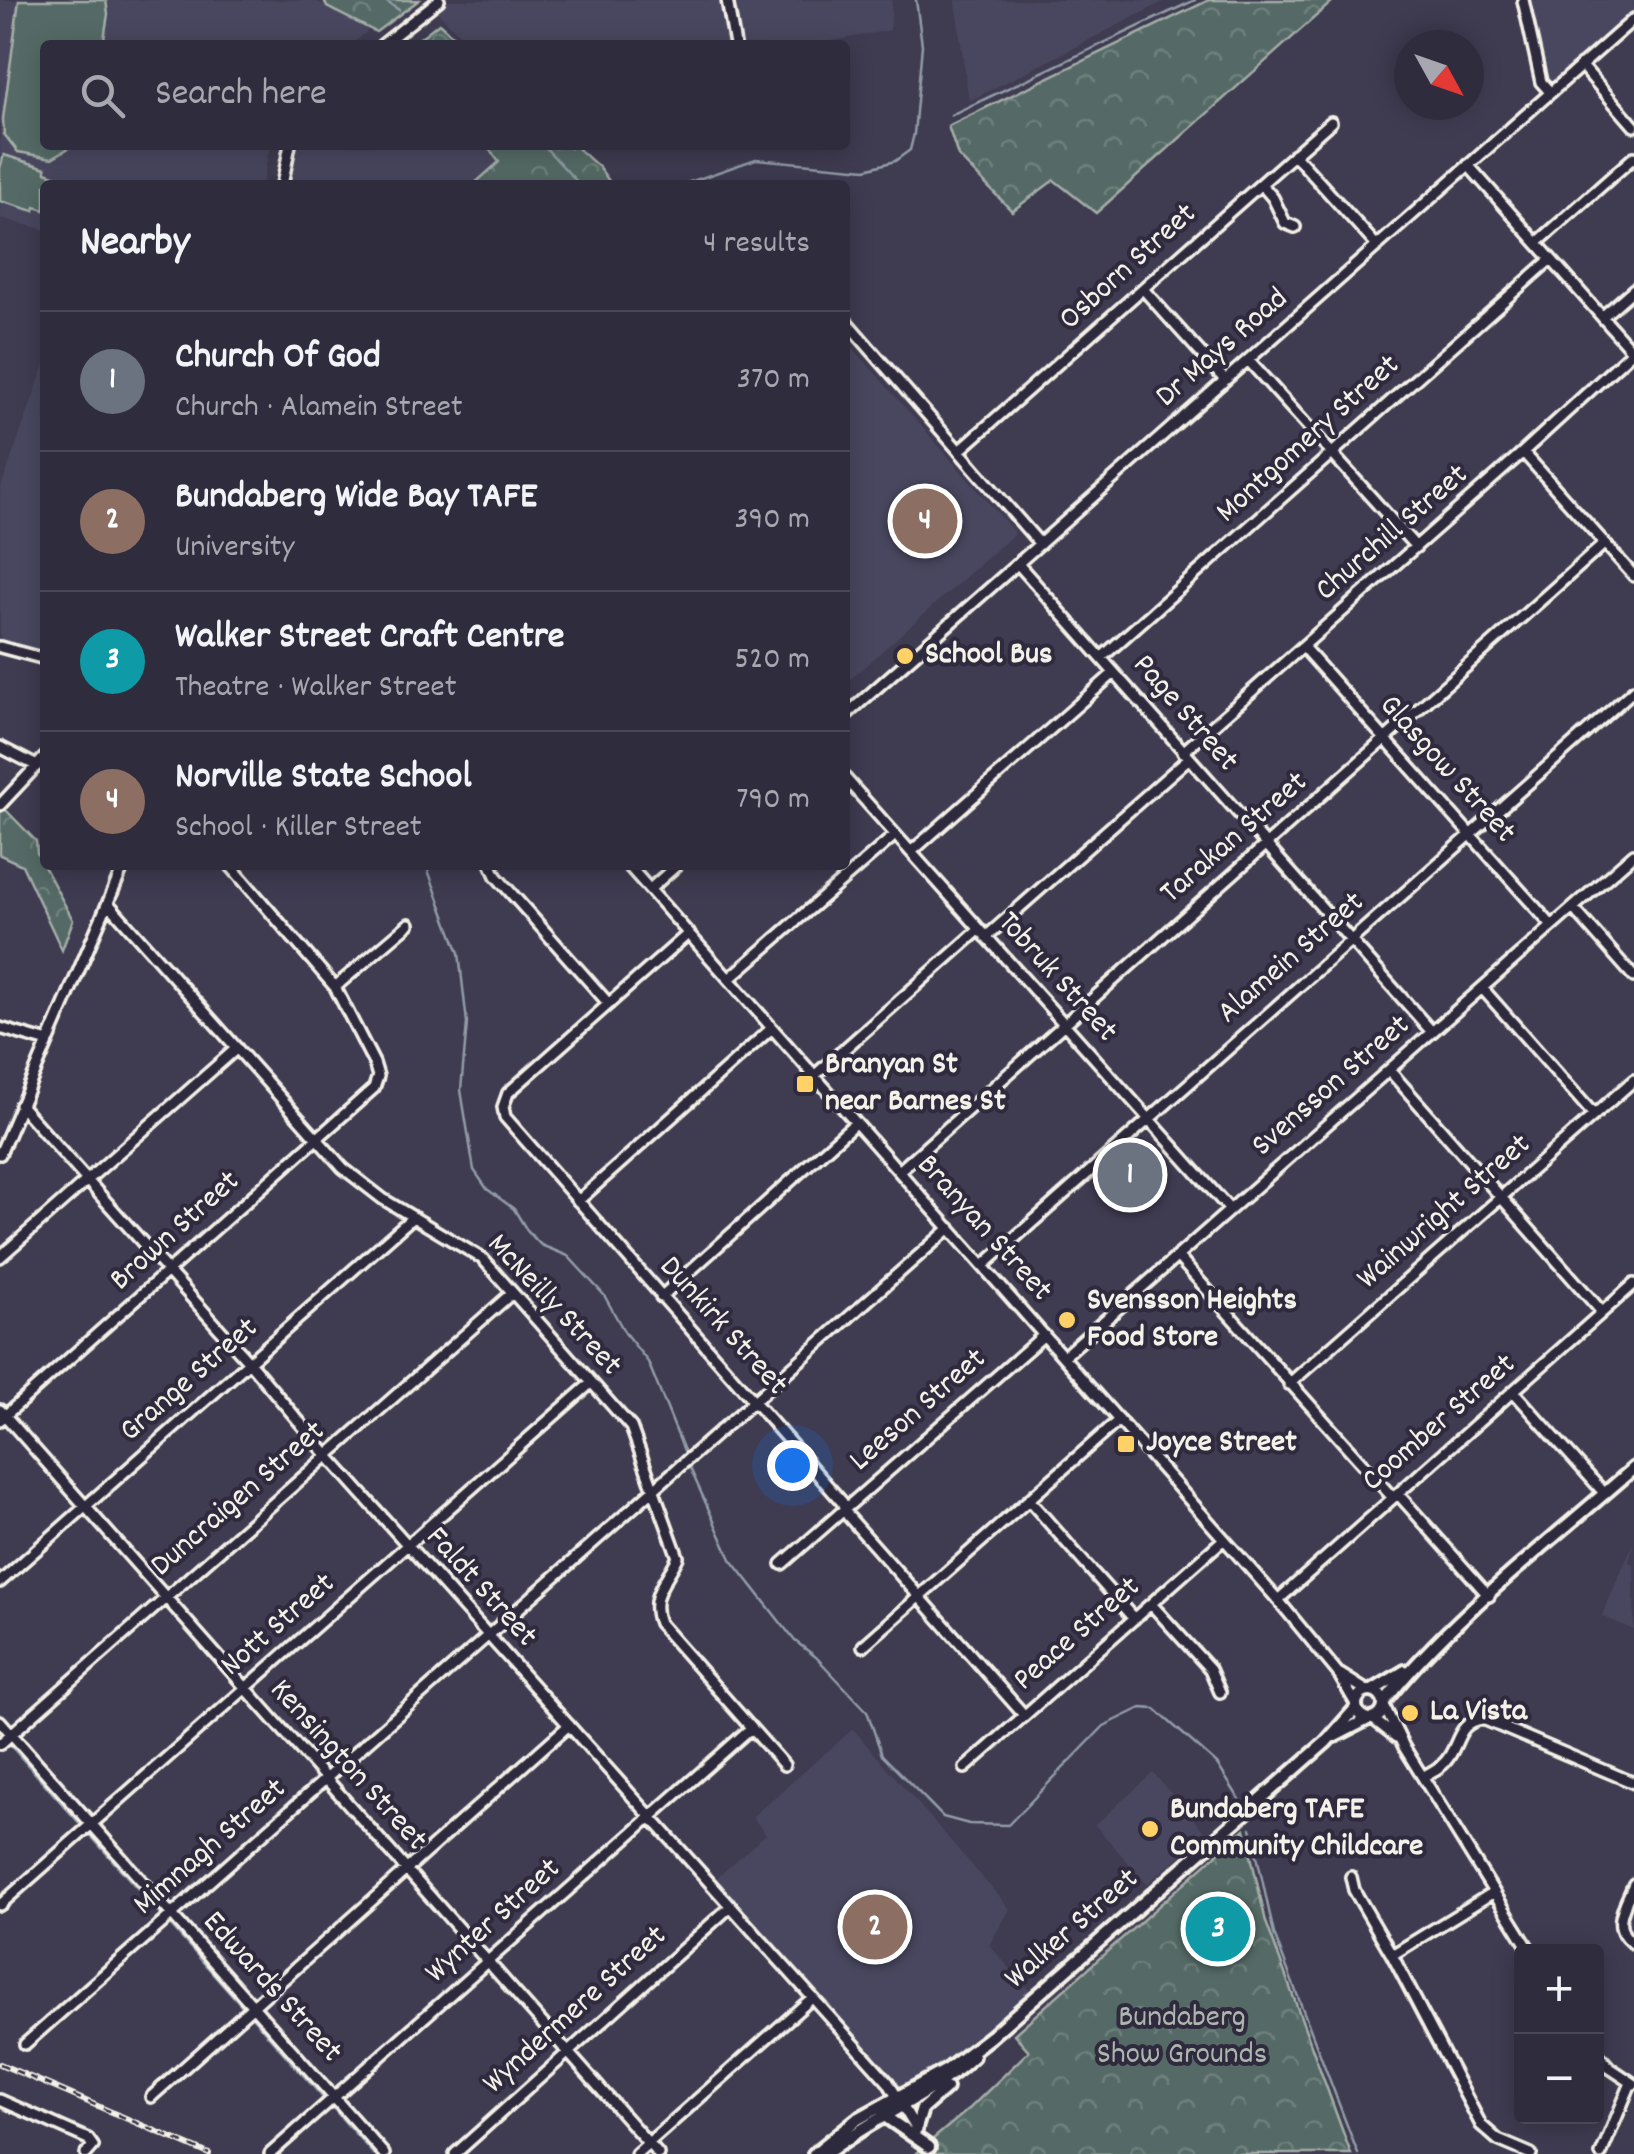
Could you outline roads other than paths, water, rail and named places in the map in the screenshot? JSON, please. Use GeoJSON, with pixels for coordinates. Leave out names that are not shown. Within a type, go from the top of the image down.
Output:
{"type":"FeatureCollection","features":[{"type":"Feature","properties":{"kind":"main road"},"geometry":{"type":"LineString","coordinates":[[1410,1668],[1360,1696],[1356,1706],[1360,1716],[1371,1719],[1381,1714],[1410,1668],[1634,1468]]}},
{"type":"Feature","properties":{"kind":"main road"},"geometry":{"type":"LineString","coordinates":[[1370,1691],[1384,1704]]}},
{"type":"Feature","properties":{"kind":"main road","name":"Walker Street"},"geometry":{"type":"LineString","coordinates":[[826,2154],[990,2037],[1326,1742],[1356,1706]]}},
{"type":"Feature","properties":{"kind":"main road","name":"Walker Street"},"geometry":{"type":"LineString","coordinates":[[1326,1742],[1371,1719]]}},
{"type":"Feature","properties":{"kind":"main road","name":"Walker Street"},"geometry":{"type":"LineString","coordinates":[[814,2154],[856,2120],[939,2086],[990,2037]]}},
{"type":"Feature","properties":{"kind":"main road"},"geometry":{"type":"LineString","coordinates":[[916,2128],[922,2109],[966,2071],[979,2050]]}},
{"type":"Feature","properties":{"kind":"main road"},"geometry":{"type":"LineString","coordinates":[[883,2115],[932,2151]]}},
{"type":"Feature","properties":{"kind":"street"},"geometry":{"type":"LineString","coordinates":[[388,40],[439,0]]}},
{"type":"Feature","properties":{"kind":"street"},"geometry":{"type":"LineString","coordinates":[[726,0],[733,40]]}},
{"type":"Feature","properties":{"kind":"street"},"geometry":{"type":"LineString","coordinates":[[1523,0],[1541,82],[1550,92]]}},
{"type":"Feature","properties":{"kind":"street","name":"Dr Mays Road"},"geometry":{"type":"LineString","coordinates":[[850,712],[1634,18]]}},
{"type":"Feature","properties":{"kind":"street"},"geometry":{"type":"LineString","coordinates":[[1581,65],[1634,126]]}},
{"type":"Feature","properties":{"kind":"street","name":"Osborn Street"},"geometry":{"type":"LineString","coordinates":[[959,451],[1331,122]]}},
{"type":"Feature","properties":{"kind":"street"},"geometry":{"type":"LineString","coordinates":[[283,180],[289,150]]}},
{"type":"Feature","properties":{"kind":"street"},"geometry":{"type":"LineString","coordinates":[[1294,154],[1376,246]]}},
{"type":"Feature","properties":{"kind":"street"},"geometry":{"type":"LineString","coordinates":[[1537,243],[1634,157]]}},
{"type":"Feature","properties":{"kind":"street"},"geometry":{"type":"LineString","coordinates":[[1468,165],[1633,352]]}},
{"type":"Feature","properties":{"kind":"street"},"geometry":{"type":"LineString","coordinates":[[1261,184],[1283,220],[1295,226]]}},
{"type":"Feature","properties":{"kind":"street","name":"Montgomery Street"},"geometry":{"type":"LineString","coordinates":[[1101,658],[1551,259]]}},
{"type":"Feature","properties":{"kind":"street"},"geometry":{"type":"LineString","coordinates":[[1602,317],[1634,288]]}},
{"type":"Feature","properties":{"kind":"street"},"geometry":{"type":"LineString","coordinates":[[1144,289],[1225,380]]}},
{"type":"Feature","properties":{"kind":"street"},"geometry":{"type":"LineString","coordinates":[[850,326],[1040,544]]}},
{"type":"Feature","properties":{"kind":"street","name":"Churchill Street"},"geometry":{"type":"LineString","coordinates":[[814,1076],[1186,755],[1633,352]]}},
{"type":"Feature","properties":{"kind":"street"},"geometry":{"type":"LineString","coordinates":[[1248,360],[1416,547]]}},
{"type":"Feature","properties":{"kind":"street"},"geometry":{"type":"LineString","coordinates":[[1523,452],[1634,576]]}},
{"type":"Feature","properties":{"kind":"street","name":"Tarakan Street"},"geometry":{"type":"LineString","coordinates":[[899,1170],[1604,544]]}},
{"type":"Feature","properties":{"kind":"street","name":"Page Street"},"geometry":{"type":"LineString","coordinates":[[1018,564],[1432,1032]]}},
{"type":"Feature","properties":{"kind":"street"},"geometry":{"type":"LineString","coordinates":[[0,646],[40,658]]}},
{"type":"Feature","properties":{"kind":"street","name":"Glasgow Street"},"geometry":{"type":"LineString","coordinates":[[1303,647],[1552,926]]}},
{"type":"Feature","properties":{"kind":"street"},"geometry":{"type":"LineString","coordinates":[[911,852],[1114,673]]}},
{"type":"Feature","properties":{"kind":"street","name":"Alamein Street"},"geometry":{"type":"LineString","coordinates":[[982,1266],[1634,690]]}},
{"type":"Feature","properties":{"kind":"street"},"geometry":{"type":"LineString","coordinates":[[0,746],[40,762]]}},
{"type":"Feature","properties":{"kind":"street"},"geometry":{"type":"LineString","coordinates":[[0,805],[40,763]]}},
{"type":"Feature","properties":{"kind":"street","name":"Tobruk Street"},"geometry":{"type":"LineString","coordinates":[[850,784],[1230,1210]]}},
{"type":"Feature","properties":{"kind":"street"},"geometry":{"type":"LineString","coordinates":[[728,979],[895,835]]}},
{"type":"Feature","properties":{"kind":"street","name":"Svensson Street"},"geometry":{"type":"LineString","coordinates":[[1063,1357],[1634,854]]}},
{"type":"Feature","properties":{"kind":"street"},"geometry":{"type":"LineString","coordinates":[[1,1148],[122,870]]}},
{"type":"Feature","properties":{"kind":"street"},"geometry":{"type":"LineString","coordinates":[[234,870],[335,987],[408,924]]}},
{"type":"Feature","properties":{"kind":"street"},"geometry":{"type":"LineString","coordinates":[[493,870],[609,1004],[689,934]]}},
{"type":"Feature","properties":{"kind":"street","name":"Branyan Street"},"geometry":{"type":"LineString","coordinates":[[633,870],[1278,1600],[1338,1672],[1356,1706]]}},
{"type":"Feature","properties":{"kind":"street"},"geometry":{"type":"LineString","coordinates":[[650,889],[671,870]]}},
{"type":"Feature","properties":{"kind":"street","name":"McNeilly Street"},"geometry":{"type":"LineString","coordinates":[[108,903],[360,1184],[484,1259],[630,1428],[678,1557],[654,1605],[659,1624],[784,1765]]}},
{"type":"Feature","properties":{"kind":"street"},"geometry":{"type":"LineString","coordinates":[[1573,908],[1634,977]]}},
{"type":"Feature","properties":{"kind":"street","name":"Brown Street"},"geometry":{"type":"LineString","coordinates":[[2,1415],[374,1088],[378,1076],[335,987]]}},
{"type":"Feature","properties":{"kind":"street"},"geometry":{"type":"LineString","coordinates":[[1482,988],[1594,1115]]}},
{"type":"Feature","properties":{"kind":"street","name":"Dunkirk Street"},"geometry":{"type":"LineString","coordinates":[[609,1004],[508,1093],[503,1107],[507,1122],[755,1401],[919,1598],[1024,1715]]}},
{"type":"Feature","properties":{"kind":"street"},"geometry":{"type":"LineString","coordinates":[[0,1028],[48,1042]]}},
{"type":"Feature","properties":{"kind":"street"},"geometry":{"type":"LineString","coordinates":[[578,1201],[772,1028]]}},
{"type":"Feature","properties":{"kind":"street"},"geometry":{"type":"LineString","coordinates":[[0,1258],[238,1048]]}},
{"type":"Feature","properties":{"kind":"street"},"geometry":{"type":"LineString","coordinates":[[1389,1070],[1602,1312]]}},
{"type":"Feature","properties":{"kind":"street","name":"Wainwright Street"},"geometry":{"type":"LineString","coordinates":[[1289,1384],[1634,1080]]}},
{"type":"Feature","properties":{"kind":"street","name":"Faldt Street"},"geometry":{"type":"LineString","coordinates":[[20,1105],[812,1998],[900,2100],[932,2151]]}},
{"type":"Feature","properties":{"kind":"street"},"geometry":{"type":"LineString","coordinates":[[661,1297],[855,1122]]}},
{"type":"Feature","properties":{"kind":"street","name":"Grange Street"},"geometry":{"type":"LineString","coordinates":[[0,1582],[413,1216]]}},
{"type":"Feature","properties":{"kind":"street","name":"Mimnagh Street"},"geometry":{"type":"LineString","coordinates":[[25,2044],[950,1228]]}},
{"type":"Feature","properties":{"kind":"street"},"geometry":{"type":"LineString","coordinates":[[1177,1256],[1289,1384],[1489,1596]]}},
{"type":"Feature","properties":{"kind":"street","name":"Coomber Street"},"geometry":{"type":"LineString","coordinates":[[1278,1600],[1634,1284]]}},
{"type":"Feature","properties":{"kind":"street","name":"Duncraigen Street"},"geometry":{"type":"LineString","coordinates":[[0,1744],[511,1294]]}},
{"type":"Feature","properties":{"kind":"street","name":"Leeson Street"},"geometry":{"type":"LineString","coordinates":[[782,1564],[1044,1334]]}},
{"type":"Feature","properties":{"kind":"street","name":"Nott Street"},"geometry":{"type":"LineString","coordinates":[[0,1905],[591,1383]]}},
{"type":"Feature","properties":{"kind":"street"},"geometry":{"type":"LineString","coordinates":[[1514,1392],[1605,1494]]}},
{"type":"Feature","properties":{"kind":"street","name":"Kensington Street"},"geometry":{"type":"LineString","coordinates":[[2,1415],[658,2154]]}},
{"type":"Feature","properties":{"kind":"street"},"geometry":{"type":"LineString","coordinates":[[864,1646],[1119,1420]]}},
{"type":"Feature","properties":{"kind":"street"},"geometry":{"type":"LineString","coordinates":[[1029,1500],[1134,1620]]}},
{"type":"Feature","properties":{"kind":"street","name":"Peace Street"},"geometry":{"type":"LineString","coordinates":[[965,1768],[1224,1539]]}},
{"type":"Feature","properties":{"kind":"street"},"geometry":{"type":"LineString","coordinates":[[1152,1604],[1210,1669],[1220,1692]]}},
{"type":"Feature","properties":{"kind":"street","name":"Branyan Street"},"geometry":{"type":"LineString","coordinates":[[1338,1672],[1370,1691]]}},
{"type":"Feature","properties":{"kind":"street"},"geometry":{"type":"LineString","coordinates":[[1384,1704],[1404,1747],[1526,1944]]}},
{"type":"Feature","properties":{"kind":"street"},"geometry":{"type":"LineString","coordinates":[[1371,1719],[1404,1747]]}},
{"type":"Feature","properties":{"kind":"street"},"geometry":{"type":"LineString","coordinates":[[1423,1777],[1448,1758],[1463,1728],[1471,1721],[1483,1719],[1634,1782]]}},
{"type":"Feature","properties":{"kind":"street","name":"Edwards Street"},"geometry":{"type":"LineString","coordinates":[[0,1721],[384,2154]]}},
{"type":"Feature","properties":{"kind":"street"},"geometry":{"type":"LineString","coordinates":[[151,2097],[569,1725]]}},
{"type":"Feature","properties":{"kind":"street","name":"Wynter Street"},"geometry":{"type":"LineString","coordinates":[[270,2154],[751,1728]]}},
{"type":"Feature","properties":{"kind":"street"},"geometry":{"type":"LineString","coordinates":[[1351,1877],[1354,1890],[1481,2125],[1498,2140],[1531,2154]]}},
{"type":"Feature","properties":{"kind":"street"},"geometry":{"type":"LineString","coordinates":[[1634,1884],[1619,1923],[1623,1935],[1634,1944]]}},
{"type":"Feature","properties":{"kind":"street"},"geometry":{"type":"LineString","coordinates":[[1392,1955],[1494,1892]]}},
{"type":"Feature","properties":{"kind":"street","name":"Wyndermere Street"},"geometry":{"type":"LineString","coordinates":[[455,2154],[730,1906]]}},
{"type":"Feature","properties":{"kind":"street"},"geometry":{"type":"LineString","coordinates":[[636,2154],[812,1998]]}},
{"type":"Feature","properties":{"kind":"street"},"geometry":{"type":"LineString","coordinates":[[1601,2154],[1632,2084],[1604,2061]]}},
{"type":"Feature","properties":{"kind":"street"},"geometry":{"type":"LineString","coordinates":[[0,2100],[92,2143],[86,2154]]}},
{"type":"Feature","properties":{"kind":"waterway"},"geometry":{"type":"LineString","coordinates":[[384,0],[399,10]]}},
{"type":"Feature","properties":{"kind":"waterway"},"geometry":{"type":"LineString","coordinates":[[695,180],[756,159],[866,169],[895,161],[910,150],[922,45],[916,0]]}},
{"type":"Feature","properties":{"kind":"waterway"},"geometry":{"type":"LineString","coordinates":[[951,115],[1195,0]]}},
{"type":"Feature","properties":{"kind":"waterway"},"geometry":{"type":"LineString","coordinates":[[548,150],[575,180]]}},
{"type":"Feature","properties":{"kind":"waterway"},"geometry":{"type":"LineString","coordinates":[[428,870],[459,953],[467,1023],[461,1090],[474,1170],[487,1189],[514,1209],[541,1245],[568,1256],[604,1295],[625,1333],[648,1362],[685,1453]]}},
{"type":"Feature","properties":{"kind":"waterway"},"geometry":{"type":"LineString","coordinates":[[690,1468],[731,1559],[795,1641],[816,1657],[867,1711],[882,1755],[943,1817],[969,1824],[1008,1825],[1104,1726],[1141,1708],[1155,1709],[1217,1764],[1240,1800]]}},
{"type":"Feature","properties":{"kind":"waterway"},"geometry":{"type":"LineString","coordinates":[[9,1744],[81,1825]]}},
{"type":"Feature","properties":{"kind":"waterway"},"geometry":{"type":"LineString","coordinates":[[1251,1828],[1274,1934],[1358,2154]]}},
{"type":"Feature","properties":{"kind":"waterway"},"geometry":{"type":"LineString","coordinates":[[90,1835],[161,1915]]}},
{"type":"Feature","properties":{"kind":"waterway"},"geometry":{"type":"LineString","coordinates":[[169,1924],[243,2007]]}},
{"type":"Feature","properties":{"kind":"waterway"},"geometry":{"type":"LineString","coordinates":[[251,2016],[324,2099]]}},
{"type":"Feature","properties":{"kind":"waterway"},"geometry":{"type":"LineString","coordinates":[[331,2106],[373,2154]]}},
{"type":"Feature","properties":{"kind":"railway"},"geometry":{"type":"LineString","coordinates":[[0,2064],[209,2154]]}},
{"type":"Feature","properties":{"kind":"place","name":"Norville State School"},"geometry":{"type":"Point","coordinates":[925,521]}},
{"type":"Feature","properties":{"kind":"place","name":"School Bus"},"geometry":{"type":"Point","coordinates":[905,656]}},
{"type":"Feature","properties":{"kind":"place","name":"Branyan St near Barnes St"},"geometry":{"type":"Point","coordinates":[805,1084]}},
{"type":"Feature","properties":{"kind":"place","name":"Church Of God"},"geometry":{"type":"Point","coordinates":[1130,1175]}},
{"type":"Feature","properties":{"kind":"place","name":"Svensson Heights Food Store"},"geometry":{"type":"Point","coordinates":[1067,1320]}},
{"type":"Feature","properties":{"kind":"place","name":"Joyce Street"},"geometry":{"type":"Point","coordinates":[1126,1444]}},
{"type":"Feature","properties":{"kind":"place","name":"La Vista"},"geometry":{"type":"Point","coordinates":[1410,1713]}},
{"type":"Feature","properties":{"kind":"place","name":"Bundaberg TAFE Community Childcare"},"geometry":{"type":"Point","coordinates":[1150,1829]}},
{"type":"Feature","properties":{"kind":"place","name":"Bundaberg Wide Bay TAFE"},"geometry":{"type":"Point","coordinates":[875,1927]}},
{"type":"Feature","properties":{"kind":"place","name":"Walker Street Craft Centre"},"geometry":{"type":"Point","coordinates":[1218,1929]}},
{"type":"Feature","properties":{"kind":"park label","name":"Bundaberg Show Grounds"},"geometry":{"type":"Point","coordinates":[1182,2038]}}]}
